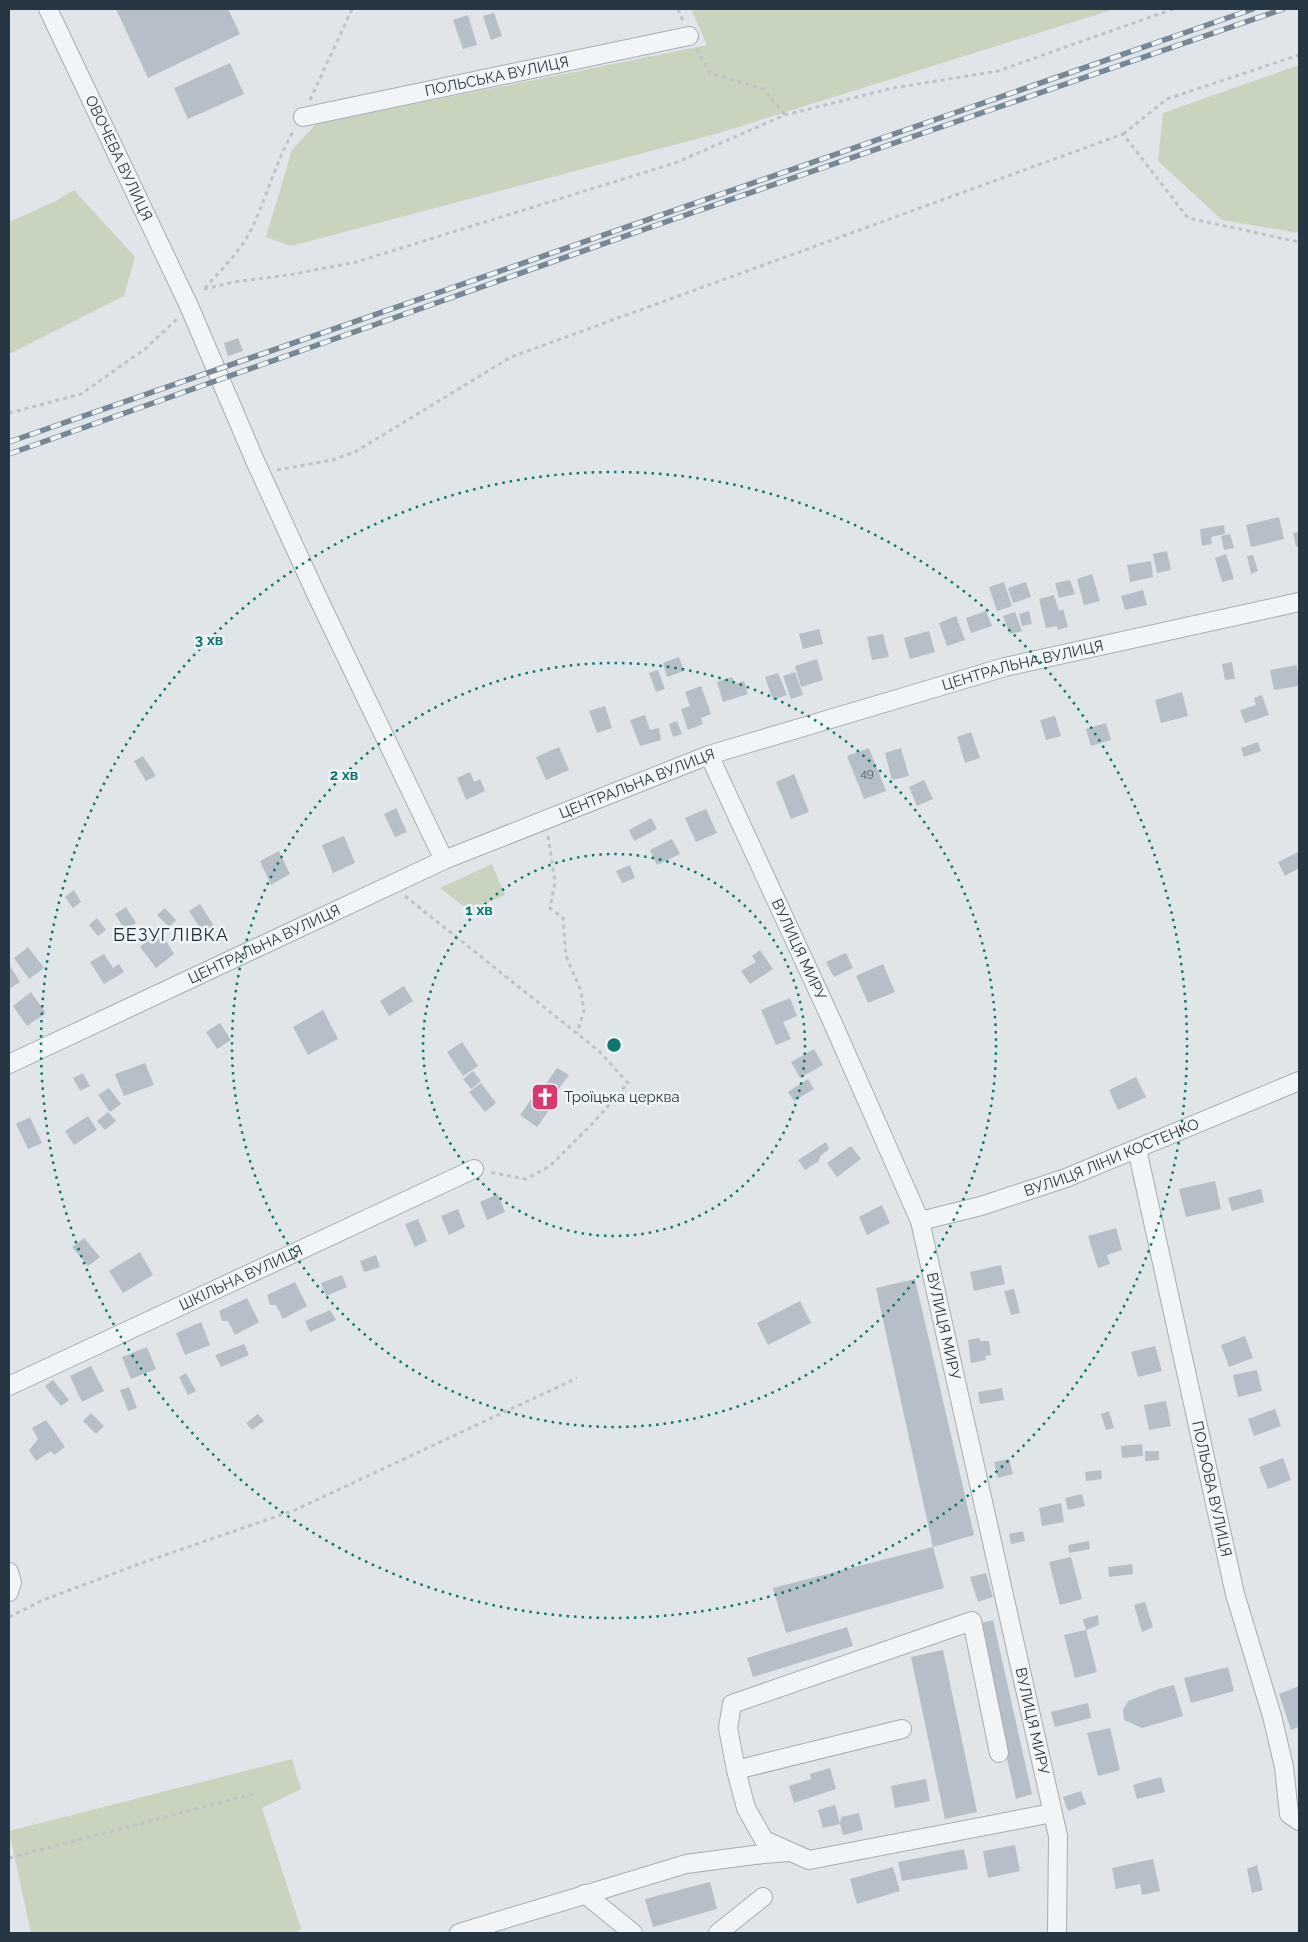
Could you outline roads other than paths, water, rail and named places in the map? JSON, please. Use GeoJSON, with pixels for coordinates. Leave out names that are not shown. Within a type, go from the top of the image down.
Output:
{"type":"FeatureCollection","features":[{"type":"Feature","properties":{"kind":"street","name":"ОВОЧЕВА ВУЛИЦЯ"},"geometry":{"type":"LineString","coordinates":[[48,9],[189,306],[256,463],[444,860]]}},
{"type":"Feature","properties":{"kind":"street","name":"ПОЛЬСЬКА ВУЛИЦЯ"},"geometry":{"type":"LineString","coordinates":[[302,117],[689,36]]}},
{"type":"Feature","properties":{"kind":"street","name":"ЦЕНТРАЛЬНА ВУЛИЦЯ"},"geometry":{"type":"LineString","coordinates":[[9,1064],[444,860],[709,755],[1005,667],[1299,602]]}},
{"type":"Feature","properties":{"kind":"street","name":"ВУЛИЦЯ МИРУ"},"geometry":{"type":"LineString","coordinates":[[709,755],[831,1018],[920,1221],[1058,1836],[1057,1933]]}},
{"type":"Feature","properties":{"kind":"street","name":"ВУЛИЦЯ ЛІНИ КОСТЕНКО"},"geometry":{"type":"LineString","coordinates":[[920,1221],[981,1206],[1066,1178],[1299,1081]]}},
{"type":"Feature","properties":{"kind":"street","name":"ПОЛЬОВА ВУЛИЦЯ"},"geometry":{"type":"LineString","coordinates":[[1137,1149],[1235,1594],[1272,1716],[1284,1768],[1289,1814],[1299,1821]]}},
{"type":"Feature","properties":{"kind":"street","name":"ШКІЛЬНА ВУЛИЦЯ"},"geometry":{"type":"LineString","coordinates":[[9,1386],[474,1168]]}},
{"type":"Feature","properties":{"kind":"street"},"geometry":{"type":"LineString","coordinates":[[9,1572],[12,1582],[9,1592]]}},
{"type":"Feature","properties":{"kind":"street"},"geometry":{"type":"LineString","coordinates":[[999,1753],[972,1621],[732,1704],[728,1728],[746,1808],[764,1840],[809,1860],[1052,1813]]}},
{"type":"Feature","properties":{"kind":"street"},"geometry":{"type":"LineString","coordinates":[[736,1770],[902,1729]]}},
{"type":"Feature","properties":{"kind":"street"},"geometry":{"type":"LineString","coordinates":[[459,1933],[686,1864],[791,1852]]}},
{"type":"Feature","properties":{"kind":"street"},"geometry":{"type":"LineString","coordinates":[[585,1894],[633,1933]]}},
{"type":"Feature","properties":{"kind":"street"},"geometry":{"type":"LineString","coordinates":[[718,1933],[764,1897]]}},
{"type":"Feature","properties":{"kind":"street"},"geometry":{"type":"LineString","coordinates":[[504,1933],[521,1914]]}},
{"type":"Feature","properties":{"kind":"railway"},"geometry":{"type":"LineString","coordinates":[[9,442],[1253,9]]}},
{"type":"Feature","properties":{"kind":"railway"},"geometry":{"type":"LineString","coordinates":[[9,454],[651,227],[1283,9]]}},
{"type":"Feature","properties":{"kind":"place","name":"Троїцька церква"},"geometry":{"type":"Point","coordinates":[545,1097]}},
{"type":"Feature","properties":{"kind":"district","name":"БЕЗУГЛІВКА"},"geometry":{"type":"Point","coordinates":[171,935]}}]}
